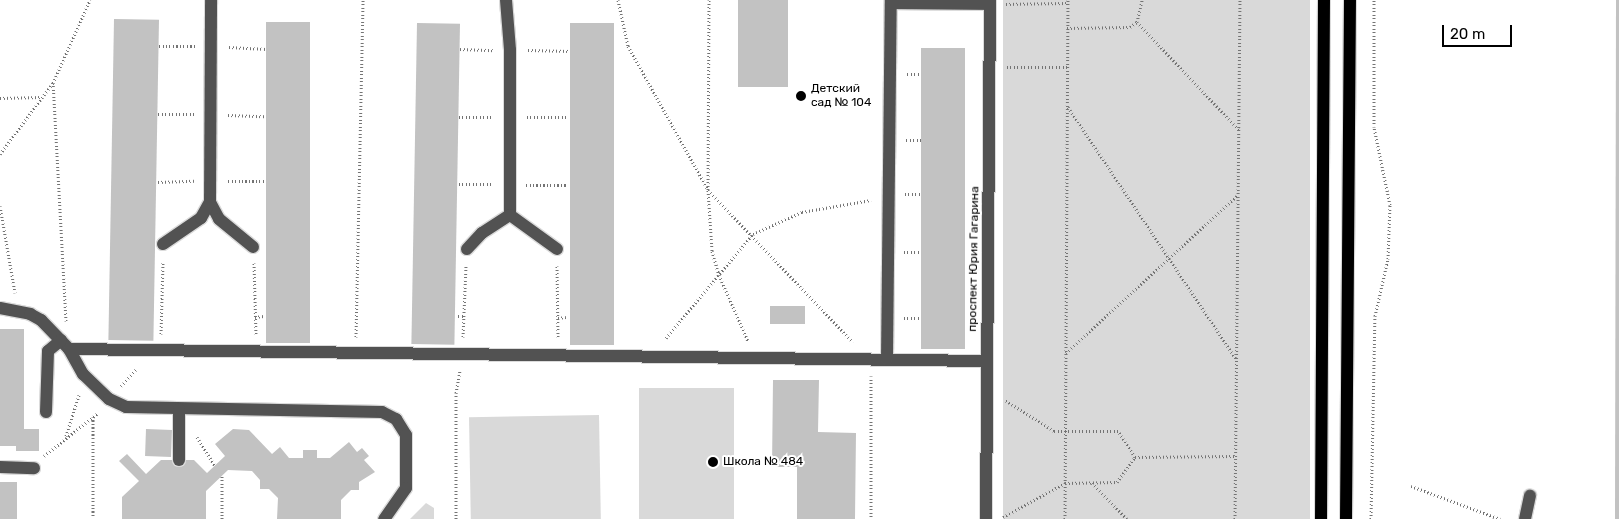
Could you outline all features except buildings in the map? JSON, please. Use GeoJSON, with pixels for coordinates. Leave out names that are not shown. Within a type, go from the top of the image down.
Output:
{"type":"FeatureCollection","features":[{"type":"Feature","properties":{"kind":"main road"},"geometry":{"type":"LineString","coordinates":[[1321,519],[1324,0]]}},
{"type":"Feature","properties":{"kind":"main road"},"geometry":{"type":"LineString","coordinates":[[1346,519],[1350,0]]}},
{"type":"Feature","properties":{"kind":"street"},"geometry":{"type":"LineString","coordinates":[[163,244],[201,218],[210,202],[211,0]]}},
{"type":"Feature","properties":{"kind":"street"},"geometry":{"type":"LineString","coordinates":[[506,0],[510,50],[510,215]]}},
{"type":"Feature","properties":{"kind":"street"},"geometry":{"type":"LineString","coordinates":[[887,359],[890,197],[890,1],[990,2]]}},
{"type":"Feature","properties":{"kind":"street","name":"проспект Юрия Гагарина"},"geometry":{"type":"LineString","coordinates":[[986,519],[990,2]]}},
{"type":"Feature","properties":{"kind":"street"},"geometry":{"type":"LineString","coordinates":[[210,202],[220,219],[253,247]]}},
{"type":"Feature","properties":{"kind":"street"},"geometry":{"type":"LineString","coordinates":[[467,249],[482,234],[510,215]]}},
{"type":"Feature","properties":{"kind":"street"},"geometry":{"type":"LineString","coordinates":[[510,215],[557,249]]}},
{"type":"Feature","properties":{"kind":"street"},"geometry":{"type":"LineString","coordinates":[[0,308],[17,310],[41,320],[65,344],[85,376],[109,399],[126,407],[382,412],[396,419],[406,435],[406,488],[384,519]]}},
{"type":"Feature","properties":{"kind":"street"},"geometry":{"type":"LineString","coordinates":[[46,412],[48,351],[65,344],[161,350],[987,360]]}},
{"type":"Feature","properties":{"kind":"street"},"geometry":{"type":"LineString","coordinates":[[179,409],[179,460]]}},
{"type":"Feature","properties":{"kind":"street"},"geometry":{"type":"LineString","coordinates":[[0,467],[34,468]]}},
{"type":"Feature","properties":{"kind":"street"},"geometry":{"type":"LineString","coordinates":[[1525,519],[1530,496]]}},
{"type":"Feature","properties":{"kind":"path"},"geometry":{"type":"LineString","coordinates":[[0,154],[53,83],[90,0]]}},
{"type":"Feature","properties":{"kind":"path"},"geometry":{"type":"LineString","coordinates":[[356,352],[363,0]]}},
{"type":"Feature","properties":{"kind":"path"},"geometry":{"type":"LineString","coordinates":[[618,0],[628,46],[708,190],[753,234],[808,296],[870,359],[871,519]]}},
{"type":"Feature","properties":{"kind":"path"},"geometry":{"type":"LineString","coordinates":[[709,0],[708,190],[712,251],[719,275],[746,337],[760,358]]}},
{"type":"Feature","properties":{"kind":"path"},"geometry":{"type":"LineString","coordinates":[[1137,22],[1142,0]]}},
{"type":"Feature","properties":{"kind":"path"},"geometry":{"type":"LineString","coordinates":[[1235,519],[1240,0]]}},
{"type":"Feature","properties":{"kind":"path"},"geometry":{"type":"LineString","coordinates":[[1371,519],[1375,316],[1388,258],[1390,205],[1374,127],[1374,0]]}},
{"type":"Feature","properties":{"kind":"path"},"geometry":{"type":"LineString","coordinates":[[990,2],[1068,1],[1065,519]]}},
{"type":"Feature","properties":{"kind":"path"},"geometry":{"type":"LineString","coordinates":[[1067,28],[1119,29],[1137,22]]}},
{"type":"Feature","properties":{"kind":"path"},"geometry":{"type":"LineString","coordinates":[[1137,22],[1239,131]]}},
{"type":"Feature","properties":{"kind":"path"},"geometry":{"type":"LineString","coordinates":[[159,46],[266,49]]}},
{"type":"Feature","properties":{"kind":"path"},"geometry":{"type":"LineString","coordinates":[[990,68],[1067,68]]}},
{"type":"Feature","properties":{"kind":"path"},"geometry":{"type":"LineString","coordinates":[[53,83],[67,328],[65,344]]}},
{"type":"Feature","properties":{"kind":"path"},"geometry":{"type":"LineString","coordinates":[[0,98],[42,97]]}},
{"type":"Feature","properties":{"kind":"path"},"geometry":{"type":"LineString","coordinates":[[1068,106],[1168,259],[1238,360]]}},
{"type":"Feature","properties":{"kind":"path"},"geometry":{"type":"LineString","coordinates":[[158,114],[265,116]]}},
{"type":"Feature","properties":{"kind":"path"},"geometry":{"type":"LineString","coordinates":[[158,182],[265,181]]}},
{"type":"Feature","properties":{"kind":"path"},"geometry":{"type":"LineString","coordinates":[[1066,354],[1239,194]]}},
{"type":"Feature","properties":{"kind":"path"},"geometry":{"type":"LineString","coordinates":[[652,356],[753,234],[802,212],[890,197]]}},
{"type":"Feature","properties":{"kind":"path"},"geometry":{"type":"LineString","coordinates":[[0,206],[17,310]]}},
{"type":"Feature","properties":{"kind":"path"},"geometry":{"type":"LineString","coordinates":[[161,350],[163,244]]}},
{"type":"Feature","properties":{"kind":"path"},"geometry":{"type":"LineString","coordinates":[[253,247],[256,351]]}},
{"type":"Feature","properties":{"kind":"path"},"geometry":{"type":"LineString","coordinates":[[458,316],[464,316],[467,249]]}},
{"type":"Feature","properties":{"kind":"path"},"geometry":{"type":"LineString","coordinates":[[557,249],[559,355]]}},
{"type":"Feature","properties":{"kind":"path"},"geometry":{"type":"LineString","coordinates":[[157,314],[162,315]]}},
{"type":"Feature","properties":{"kind":"path"},"geometry":{"type":"LineString","coordinates":[[255,317],[264,316]]}},
{"type":"Feature","properties":{"kind":"path"},"geometry":{"type":"LineString","coordinates":[[558,318],[566,317]]}},
{"type":"Feature","properties":{"kind":"path"},"geometry":{"type":"LineString","coordinates":[[456,519],[456,393],[463,354]]}},
{"type":"Feature","properties":{"kind":"path"},"geometry":{"type":"LineString","coordinates":[[66,437],[85,376]]}},
{"type":"Feature","properties":{"kind":"path"},"geometry":{"type":"LineString","coordinates":[[987,388],[1054,431],[1118,431],[1135,457]]}},
{"type":"Feature","properties":{"kind":"path"},"geometry":{"type":"LineString","coordinates":[[93,416],[93,519]]}},
{"type":"Feature","properties":{"kind":"path"},"geometry":{"type":"LineString","coordinates":[[1135,457],[1236,456]]}},
{"type":"Feature","properties":{"kind":"path"},"geometry":{"type":"LineString","coordinates":[[1001,519],[1065,483],[1117,482],[1135,457]]}},
{"type":"Feature","properties":{"kind":"path"},"geometry":{"type":"LineString","coordinates":[[222,475],[222,519]]}},
{"type":"Feature","properties":{"kind":"path"},"geometry":{"type":"LineString","coordinates":[[1091,483],[1127,519]]}},
{"type":"Feature","properties":{"kind":"path"},"geometry":{"type":"LineString","coordinates":[[1411,486],[1500,519]]}},
{"type":"Feature","properties":{"kind":"shaded area"},"geometry":{"type":"Polygon","coordinates":[[[1003,0],[1310,0],[1310,519],[1003,519],[1003,0]]]}},
{"type":"Feature","properties":{"kind":"shaded area"},"geometry":{"type":"Polygon","coordinates":[[[639,388],[734,388],[734,519],[639,519],[639,388]]]}},
{"type":"Feature","properties":{"kind":"shaded area"},"geometry":{"type":"Polygon","coordinates":[[[599,415],[601,519],[471,519],[469,417],[599,415]]]}},
{"type":"Feature","properties":{"kind":"shaded area"},"geometry":{"type":"Polygon","coordinates":[[[426,503],[434,508],[434,519],[410,519],[426,503]]]}},
{"type":"Feature","properties":{"kind":"place","name":"Детский сад № 104"},"geometry":{"type":"Point","coordinates":[801,96]}},
{"type":"Feature","properties":{"kind":"place","name":"Школа № 484"},"geometry":{"type":"Point","coordinates":[713,462]}}]}
